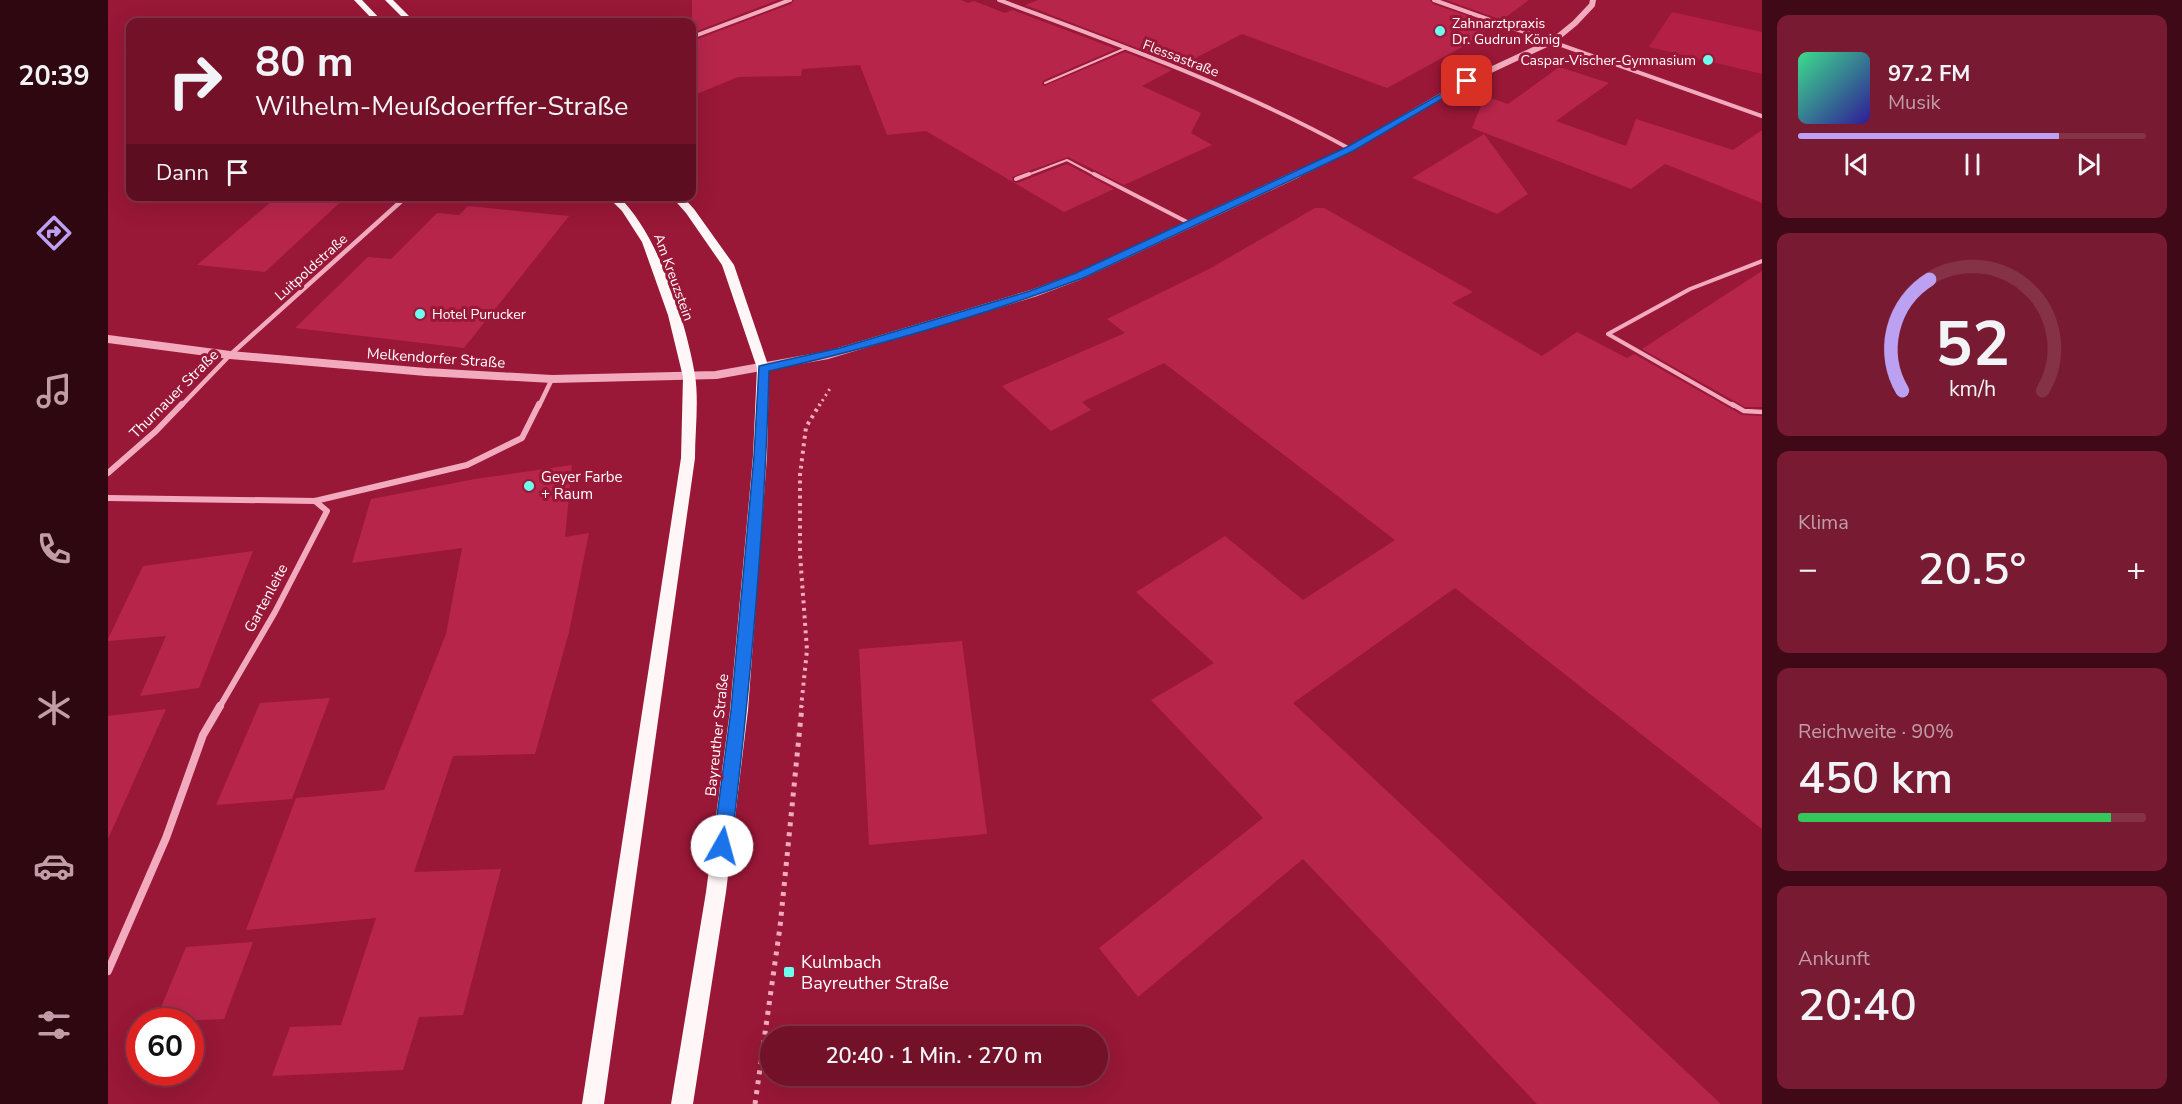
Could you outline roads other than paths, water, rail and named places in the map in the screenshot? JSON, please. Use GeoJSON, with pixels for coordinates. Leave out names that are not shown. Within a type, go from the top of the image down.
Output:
{"type":"FeatureCollection","features":[{"type":"Feature","properties":{"kind":"main road"},"geometry":{"type":"LineString","coordinates":[[358,0],[375,18]]}},
{"type":"Feature","properties":{"kind":"main road"},"geometry":{"type":"LineString","coordinates":[[388,0],[407,18]]}},
{"type":"Feature","properties":{"kind":"main road","name":"Am Kreuzstein"},"geometry":{"type":"LineString","coordinates":[[617,201],[626,209],[647,242],[674,315],[689,377]]}},
{"type":"Feature","properties":{"kind":"main road"},"geometry":{"type":"LineString","coordinates":[[681,201],[728,266],[763,368]]}},
{"type":"Feature","properties":{"kind":"main road","name":"Bayreuther Straße"},"geometry":{"type":"LineString","coordinates":[[682,1104],[716,892],[739,710],[760,456],[763,368]]}},
{"type":"Feature","properties":{"kind":"main road"},"geometry":{"type":"LineString","coordinates":[[592,1104],[688,458],[689,377]]}},
{"type":"Feature","properties":{"kind":"street"},"geometry":{"type":"LineString","coordinates":[[696,35],[790,0]]}},
{"type":"Feature","properties":{"kind":"street","name":"Flessastraße"},"geometry":{"type":"LineString","coordinates":[[999,0],[1249,95],[1303,121],[1350,149]]}},
{"type":"Feature","properties":{"kind":"street"},"geometry":{"type":"LineString","coordinates":[[1434,0],[1553,40],[1762,116]]}},
{"type":"Feature","properties":{"kind":"street","name":"Melkendorfer Straße"},"geometry":{"type":"LineString","coordinates":[[108,339],[230,355],[426,372],[552,379],[689,377],[763,368],[828,355],[1034,293],[1079,276],[1192,224],[1350,149],[1467,81],[1553,40],[1575,23],[1593,0]]}},
{"type":"Feature","properties":{"kind":"street","name":"Luitpoldstraße"},"geometry":{"type":"LineString","coordinates":[[230,355],[401,201]]}},
{"type":"Feature","properties":{"kind":"street","name":"Thurnauer Straße"},"geometry":{"type":"LineString","coordinates":[[108,473],[156,431],[230,355]]}},
{"type":"Feature","properties":{"kind":"street"},"geometry":{"type":"LineString","coordinates":[[108,498],[315,501],[467,465],[522,438],[552,379]]}},
{"type":"Feature","properties":{"kind":"street","name":"Gartenleite"},"geometry":{"type":"LineString","coordinates":[[108,971],[166,838],[203,735],[275,612],[327,511],[315,501]]}},
{"type":"Feature","properties":{"kind":"lane"},"geometry":{"type":"LineString","coordinates":[[1045,83],[1126,48]]}},
{"type":"Feature","properties":{"kind":"lane"},"geometry":{"type":"LineString","coordinates":[[1016,179],[1067,160],[1192,224]]}},
{"type":"Feature","properties":{"kind":"lane"},"geometry":{"type":"LineString","coordinates":[[1762,261],[1690,289],[1608,334],[1744,411],[1762,412]]}},
{"type":"Feature","properties":{"kind":"place","name":"Zahnarztpraxis Dr. Gudrun König"},"geometry":{"type":"Point","coordinates":[1440,31]}},
{"type":"Feature","properties":{"kind":"place","name":"Caspar-Vischer-Gymnasium"},"geometry":{"type":"Point","coordinates":[1708,60]}},
{"type":"Feature","properties":{"kind":"place","name":"Hotel Purucker"},"geometry":{"type":"Point","coordinates":[420,314]}},
{"type":"Feature","properties":{"kind":"place","name":"Geyer Farbe + Raum"},"geometry":{"type":"Point","coordinates":[529,486]}},
{"type":"Feature","properties":{"kind":"place","name":"Kulmbach Bayreuther Straße"},"geometry":{"type":"Point","coordinates":[789,972]}}]}
